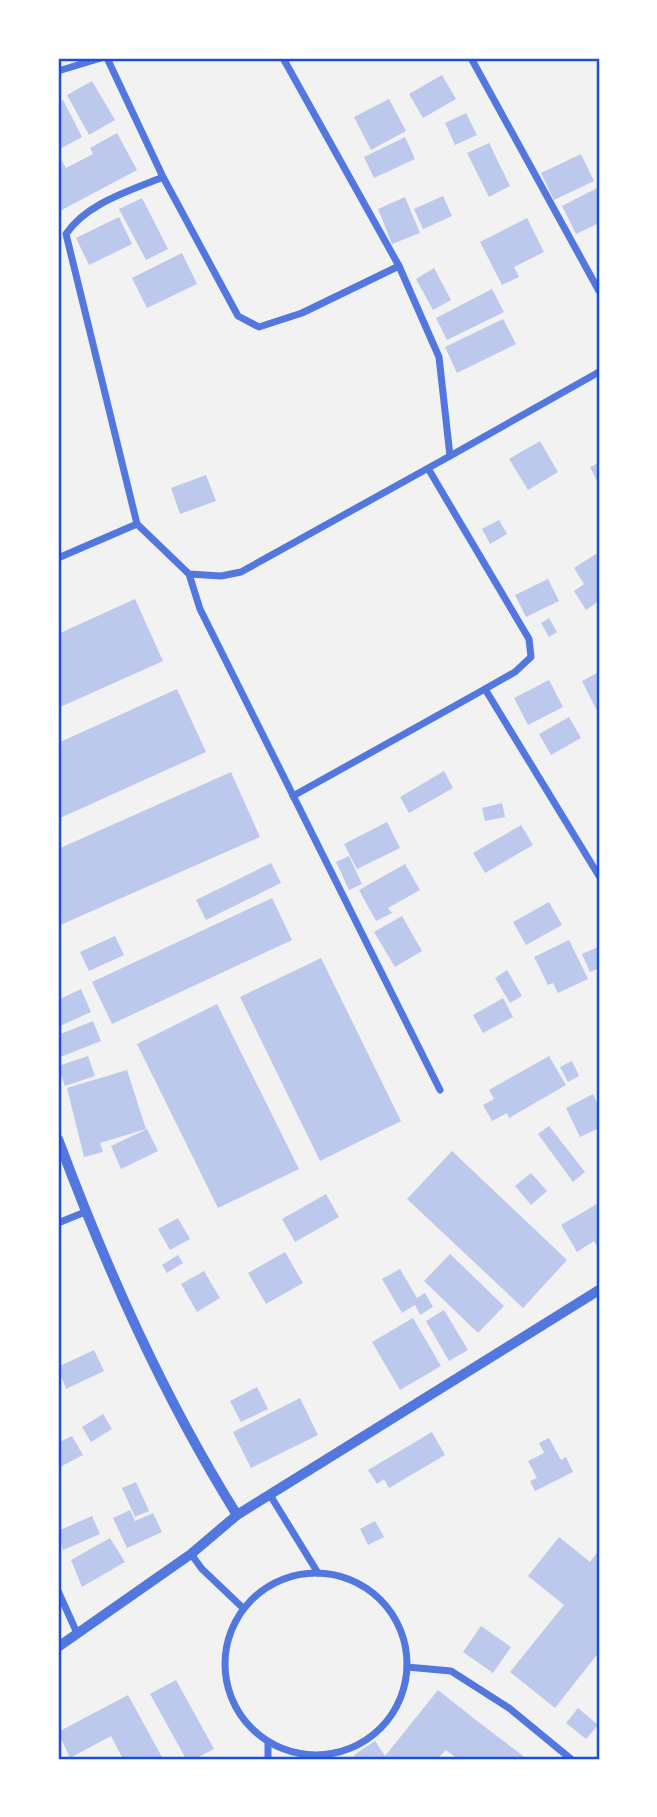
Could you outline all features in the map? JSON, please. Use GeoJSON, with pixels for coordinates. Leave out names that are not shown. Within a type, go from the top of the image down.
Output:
{"type":"FeatureCollection","features":[{"type":"Feature","properties":{"kind":"street"},"geometry":{"type":"LineString","coordinates":[[58,71],[101,58]]}},
{"type":"Feature","properties":{"kind":"street"},"geometry":{"type":"LineString","coordinates":[[107,58],[163,177],[238,316],[259,327],[302,313],[399,266]]}},
{"type":"Feature","properties":{"kind":"street"},"geometry":{"type":"LineString","coordinates":[[283,58],[399,266],[439,357],[450,456]]}},
{"type":"Feature","properties":{"kind":"street"},"geometry":{"type":"LineString","coordinates":[[471,58],[599,291]]}},
{"type":"Feature","properties":{"kind":"street"},"geometry":{"type":"LineString","coordinates":[[163,177],[106,201],[73,224],[66,234],[137,524],[189,574],[200,609],[440,1090]]}},
{"type":"Feature","properties":{"kind":"street"},"geometry":{"type":"LineString","coordinates":[[189,574],[222,576],[242,572],[429,470],[599,372]]}},
{"type":"Feature","properties":{"kind":"street"},"geometry":{"type":"LineString","coordinates":[[293,796],[515,672],[531,656],[529,639],[429,470]]}},
{"type":"Feature","properties":{"kind":"street"},"geometry":{"type":"LineString","coordinates":[[58,558],[137,524]]}},
{"type":"Feature","properties":{"kind":"street"},"geometry":{"type":"LineString","coordinates":[[485,689],[599,876]]}},
{"type":"Feature","properties":{"kind":"street"},"geometry":{"type":"LineString","coordinates":[[58,1139],[85,1212],[163,1387],[237,1515]]}},
{"type":"Feature","properties":{"kind":"street"},"geometry":{"type":"LineString","coordinates":[[58,1223],[85,1212]]}},
{"type":"Feature","properties":{"kind":"street"},"geometry":{"type":"LineString","coordinates":[[58,1647],[191,1554],[237,1515],[599,1290]]}},
{"type":"Feature","properties":{"kind":"street"},"geometry":{"type":"LineString","coordinates":[[270,1495],[318,1573]]}},
{"type":"Feature","properties":{"kind":"street"},"geometry":{"type":"LineString","coordinates":[[191,1554],[243,1608]]}},
{"type":"Feature","properties":{"kind":"street"},"geometry":{"type":"LineString","coordinates":[[318,1573],[349,1579],[376,1596],[396,1621],[402,1635],[407,1667],[405,1683],[393,1712],[384,1725],[345,1751],[314,1755],[290,1751],[268,1742],[256,1732],[236,1707],[226,1677],[227,1645],[243,1608],[273,1584],[287,1577],[318,1573]]}},
{"type":"Feature","properties":{"kind":"street"},"geometry":{"type":"LineString","coordinates":[[58,1591],[77,1633]]}},
{"type":"Feature","properties":{"kind":"street"},"geometry":{"type":"LineString","coordinates":[[407,1667],[451,1671],[509,1709],[571,1759]]}},
{"type":"Feature","properties":{"kind":"street"},"geometry":{"type":"LineString","coordinates":[[268,1742],[268,1759]]}},
{"type":"Feature","properties":{"kind":"building"},"geometry":{"type":"Polygon","coordinates":[[[442,75],[456,99],[423,118],[409,94],[442,75]]]}},
{"type":"Feature","properties":{"kind":"building"},"geometry":{"type":"Polygon","coordinates":[[[92,81],[115,120],[89,135],[67,95],[92,81]]]}},
{"type":"Feature","properties":{"kind":"building"},"geometry":{"type":"Polygon","coordinates":[[[389,99],[406,131],[371,150],[354,117],[389,99]]]}},
{"type":"Feature","properties":{"kind":"building"},"geometry":{"type":"Polygon","coordinates":[[[63,100],[82,137],[58,150],[58,103],[63,100]]]}},
{"type":"Feature","properties":{"kind":"building"},"geometry":{"type":"Polygon","coordinates":[[[466,113],[477,135],[455,145],[445,123],[466,113]]]}},
{"type":"Feature","properties":{"kind":"building"},"geometry":{"type":"Polygon","coordinates":[[[117,133],[137,170],[58,212],[58,163],[62,161],[66,168],[93,154],[90,148],[117,133]]]}},
{"type":"Feature","properties":{"kind":"building"},"geometry":{"type":"Polygon","coordinates":[[[405,137],[415,159],[374,178],[364,157],[405,137]]]}},
{"type":"Feature","properties":{"kind":"building"},"geometry":{"type":"Polygon","coordinates":[[[489,143],[510,186],[489,197],[467,153],[489,143]]]}},
{"type":"Feature","properties":{"kind":"building"},"geometry":{"type":"Polygon","coordinates":[[[581,154],[594,181],[554,200],[541,173],[581,154]]]}},
{"type":"Feature","properties":{"kind":"building"},"geometry":{"type":"Polygon","coordinates":[[[599,187],[599,223],[576,234],[562,206],[599,187]]]}},
{"type":"Feature","properties":{"kind":"building"},"geometry":{"type":"Polygon","coordinates":[[[443,196],[452,216],[423,229],[414,209],[443,196]]]}},
{"type":"Feature","properties":{"kind":"building"},"geometry":{"type":"Polygon","coordinates":[[[405,197],[420,233],[392,244],[378,209],[405,197]]]}},
{"type":"Feature","properties":{"kind":"building"},"geometry":{"type":"Polygon","coordinates":[[[142,198],[168,249],[146,260],[119,209],[142,198]]]}},
{"type":"Feature","properties":{"kind":"building"},"geometry":{"type":"Polygon","coordinates":[[[119,217],[132,244],[89,265],[76,238],[119,217]]]}},
{"type":"Feature","properties":{"kind":"building"},"geometry":{"type":"Polygon","coordinates":[[[527,218],[544,252],[514,267],[519,277],[502,285],[480,242],[527,218]]]}},
{"type":"Feature","properties":{"kind":"building"},"geometry":{"type":"Polygon","coordinates":[[[182,253],[197,284],[147,308],[132,278],[182,253]]]}},
{"type":"Feature","properties":{"kind":"building"},"geometry":{"type":"Polygon","coordinates":[[[434,268],[451,300],[433,310],[416,279],[434,268]]]}},
{"type":"Feature","properties":{"kind":"building"},"geometry":{"type":"Polygon","coordinates":[[[492,289],[504,312],[447,340],[436,318],[492,289]]]}},
{"type":"Feature","properties":{"kind":"building"},"geometry":{"type":"Polygon","coordinates":[[[503,319],[516,344],[457,373],[445,347],[503,319]]]}},
{"type":"Feature","properties":{"kind":"building"},"geometry":{"type":"Polygon","coordinates":[[[540,441],[558,472],[528,490],[509,459],[540,441]]]}},
{"type":"Feature","properties":{"kind":"building"},"geometry":{"type":"Polygon","coordinates":[[[599,463],[599,485],[590,467],[599,463]]]}},
{"type":"Feature","properties":{"kind":"building"},"geometry":{"type":"Polygon","coordinates":[[[206,475],[216,501],[180,514],[171,488],[206,475]]]}},
{"type":"Feature","properties":{"kind":"building"},"geometry":{"type":"Polygon","coordinates":[[[499,520],[507,534],[490,544],[482,529],[499,520]]]}},
{"type":"Feature","properties":{"kind":"building"},"geometry":{"type":"Polygon","coordinates":[[[596,554],[599,559],[599,601],[586,610],[574,591],[584,584],[574,568],[596,554]]]}},
{"type":"Feature","properties":{"kind":"building"},"geometry":{"type":"Polygon","coordinates":[[[548,579],[559,601],[526,617],[515,595],[548,579]]]}},
{"type":"Feature","properties":{"kind":"building"},"geometry":{"type":"Polygon","coordinates":[[[135,599],[163,661],[58,708],[58,634],[135,599]]]}},
{"type":"Feature","properties":{"kind":"building"},"geometry":{"type":"Polygon","coordinates":[[[549,618],[557,632],[549,637],[541,623],[549,618]]]}},
{"type":"Feature","properties":{"kind":"building"},"geometry":{"type":"Polygon","coordinates":[[[599,672],[599,715],[582,681],[599,672]]]}},
{"type":"Feature","properties":{"kind":"building"},"geometry":{"type":"Polygon","coordinates":[[[549,680],[563,707],[528,725],[514,698],[549,680]]]}},
{"type":"Feature","properties":{"kind":"building"},"geometry":{"type":"Polygon","coordinates":[[[177,689],[206,752],[58,819],[58,743],[177,689]]]}},
{"type":"Feature","properties":{"kind":"building"},"geometry":{"type":"Polygon","coordinates":[[[569,717],[581,738],[551,755],[539,734],[569,717]]]}},
{"type":"Feature","properties":{"kind":"building"},"geometry":{"type":"Polygon","coordinates":[[[444,771],[453,788],[409,813],[400,797],[444,771]]]}},
{"type":"Feature","properties":{"kind":"building"},"geometry":{"type":"Polygon","coordinates":[[[231,772],[260,837],[58,926],[58,849],[231,772]]]}},
{"type":"Feature","properties":{"kind":"building"},"geometry":{"type":"Polygon","coordinates":[[[502,803],[505,817],[485,821],[482,808],[502,803]]]}},
{"type":"Feature","properties":{"kind":"building"},"geometry":{"type":"Polygon","coordinates":[[[387,822],[400,848],[357,869],[344,844],[387,822]]]}},
{"type":"Feature","properties":{"kind":"building"},"geometry":{"type":"Polygon","coordinates":[[[521,825],[533,845],[485,873],[473,853],[521,825]]]}},
{"type":"Feature","properties":{"kind":"building"},"geometry":{"type":"Polygon","coordinates":[[[349,856],[362,884],[349,890],[336,862],[349,856]]]}},
{"type":"Feature","properties":{"kind":"building"},"geometry":{"type":"Polygon","coordinates":[[[271,863],[281,883],[206,920],[196,900],[271,863]]]}},
{"type":"Feature","properties":{"kind":"building"},"geometry":{"type":"Polygon","coordinates":[[[405,864],[420,890],[388,908],[392,913],[376,921],[359,890],[405,864]]]}},
{"type":"Feature","properties":{"kind":"building"},"geometry":{"type":"Polygon","coordinates":[[[272,898],[292,940],[112,1024],[92,982],[272,898]]]}},
{"type":"Feature","properties":{"kind":"building"},"geometry":{"type":"Polygon","coordinates":[[[549,902],[562,925],[526,945],[513,922],[549,902]]]}},
{"type":"Feature","properties":{"kind":"building"},"geometry":{"type":"Polygon","coordinates":[[[402,916],[422,951],[395,967],[374,932],[402,916]]]}},
{"type":"Feature","properties":{"kind":"building"},"geometry":{"type":"Polygon","coordinates":[[[115,936],[124,955],[89,971],[80,952],[115,936]]]}},
{"type":"Feature","properties":{"kind":"building"},"geometry":{"type":"Polygon","coordinates":[[[569,940],[588,979],[558,993],[553,983],[548,985],[534,957],[569,940]]]}},
{"type":"Feature","properties":{"kind":"building"},"geometry":{"type":"Polygon","coordinates":[[[598,947],[599,968],[590,972],[582,954],[598,947]]]}},
{"type":"Feature","properties":{"kind":"building"},"geometry":{"type":"Polygon","coordinates":[[[321,958],[401,1121],[320,1161],[240,997],[321,958]]]}},
{"type":"Feature","properties":{"kind":"building"},"geometry":{"type":"Polygon","coordinates":[[[507,970],[522,996],[510,1003],[495,978],[507,970]]]}},
{"type":"Feature","properties":{"kind":"building"},"geometry":{"type":"Polygon","coordinates":[[[81,989],[91,1012],[58,1027],[58,1000],[81,989]]]}},
{"type":"Feature","properties":{"kind":"building"},"geometry":{"type":"Polygon","coordinates":[[[503,998],[513,1017],[483,1033],[473,1015],[503,998]]]}},
{"type":"Feature","properties":{"kind":"building"},"geometry":{"type":"Polygon","coordinates":[[[217,1004],[299,1169],[218,1208],[137,1044],[217,1004]]]}},
{"type":"Feature","properties":{"kind":"building"},"geometry":{"type":"Polygon","coordinates":[[[93,1021],[101,1041],[58,1058],[58,1035],[93,1021]]]}},
{"type":"Feature","properties":{"kind":"building"},"geometry":{"type":"Polygon","coordinates":[[[88,1056],[95,1076],[65,1086],[58,1066],[88,1056]]]}},
{"type":"Feature","properties":{"kind":"building"},"geometry":{"type":"Polygon","coordinates":[[[549,1056],[566,1085],[509,1118],[507,1113],[492,1121],[483,1105],[494,1099],[489,1090],[549,1056]]]}},
{"type":"Feature","properties":{"kind":"building"},"geometry":{"type":"Polygon","coordinates":[[[572,1061],[579,1076],[568,1082],[560,1067],[572,1061]]]}},
{"type":"Feature","properties":{"kind":"building"},"geometry":{"type":"Polygon","coordinates":[[[127,1070],[146,1129],[100,1143],[103,1152],[84,1157],[67,1088],[127,1070]]]}},
{"type":"Feature","properties":{"kind":"building"},"geometry":{"type":"Polygon","coordinates":[[[593,1094],[599,1107],[599,1128],[580,1137],[566,1108],[593,1094]]]}},
{"type":"Feature","properties":{"kind":"building"},"geometry":{"type":"Polygon","coordinates":[[[549,1126],[585,1172],[573,1182],[538,1134],[549,1126]]]}},
{"type":"Feature","properties":{"kind":"building"},"geometry":{"type":"Polygon","coordinates":[[[147,1129],[158,1151],[121,1169],[111,1146],[147,1129]]]}},
{"type":"Feature","properties":{"kind":"building"},"geometry":{"type":"Polygon","coordinates":[[[452,1151],[567,1260],[523,1308],[407,1199],[452,1151]]]}},
{"type":"Feature","properties":{"kind":"building"},"geometry":{"type":"Polygon","coordinates":[[[531,1173],[547,1191],[531,1205],[515,1186],[531,1173]]]}},
{"type":"Feature","properties":{"kind":"building"},"geometry":{"type":"Polygon","coordinates":[[[326,1194],[339,1217],[295,1242],[282,1219],[326,1194]]]}},
{"type":"Feature","properties":{"kind":"building"},"geometry":{"type":"Polygon","coordinates":[[[597,1204],[599,1250],[594,1241],[577,1252],[561,1225],[597,1204]]]}},
{"type":"Feature","properties":{"kind":"building"},"geometry":{"type":"Polygon","coordinates":[[[178,1218],[190,1239],[170,1250],[158,1229],[178,1218]]]}},
{"type":"Feature","properties":{"kind":"building"},"geometry":{"type":"Polygon","coordinates":[[[285,1252],[303,1283],[266,1304],[248,1273],[285,1252]]]}},
{"type":"Feature","properties":{"kind":"building"},"geometry":{"type":"Polygon","coordinates":[[[450,1254],[504,1306],[478,1333],[424,1281],[450,1254]]]}},
{"type":"Feature","properties":{"kind":"building"},"geometry":{"type":"Polygon","coordinates":[[[178,1255],[183,1263],[167,1273],[162,1265],[178,1255]]]}},
{"type":"Feature","properties":{"kind":"building"},"geometry":{"type":"Polygon","coordinates":[[[400,1269],[417,1298],[425,1293],[433,1307],[420,1315],[415,1305],[402,1313],[382,1279],[400,1269]]]}},
{"type":"Feature","properties":{"kind":"building"},"geometry":{"type":"Polygon","coordinates":[[[204,1271],[220,1298],[197,1312],[181,1284],[204,1271]]]}},
{"type":"Feature","properties":{"kind":"building"},"geometry":{"type":"Polygon","coordinates":[[[444,1310],[468,1350],[449,1361],[426,1321],[444,1310]]]}},
{"type":"Feature","properties":{"kind":"building"},"geometry":{"type":"Polygon","coordinates":[[[413,1318],[441,1366],[400,1390],[372,1342],[413,1318]]]}},
{"type":"Feature","properties":{"kind":"building"},"geometry":{"type":"Polygon","coordinates":[[[94,1350],[104,1371],[66,1389],[58,1367],[94,1350]]]}},
{"type":"Feature","properties":{"kind":"building"},"geometry":{"type":"Polygon","coordinates":[[[257,1387],[268,1409],[241,1422],[230,1401],[257,1387]]]}},
{"type":"Feature","properties":{"kind":"building"},"geometry":{"type":"Polygon","coordinates":[[[300,1398],[318,1435],[251,1468],[233,1432],[300,1398]]]}},
{"type":"Feature","properties":{"kind":"building"},"geometry":{"type":"Polygon","coordinates":[[[103,1414],[112,1429],[91,1442],[82,1427],[103,1414]]]}},
{"type":"Feature","properties":{"kind":"building"},"geometry":{"type":"Polygon","coordinates":[[[432,1432],[445,1455],[389,1488],[384,1479],[377,1484],[368,1470],[432,1432]]]}},
{"type":"Feature","properties":{"kind":"building"},"geometry":{"type":"Polygon","coordinates":[[[72,1436],[83,1455],[58,1468],[58,1443],[72,1436]]]}},
{"type":"Feature","properties":{"kind":"building"},"geometry":{"type":"Polygon","coordinates":[[[549,1438],[561,1460],[566,1457],[573,1472],[535,1491],[530,1481],[537,1478],[528,1461],[544,1453],[539,1443],[549,1438]]]}},
{"type":"Feature","properties":{"kind":"building"},"geometry":{"type":"Polygon","coordinates":[[[136,1482],[149,1511],[135,1517],[122,1488],[136,1482]]]}},
{"type":"Feature","properties":{"kind":"building"},"geometry":{"type":"Polygon","coordinates":[[[130,1510],[135,1521],[153,1513],[162,1532],[127,1548],[113,1518],[130,1510]]]}},
{"type":"Feature","properties":{"kind":"building"},"geometry":{"type":"Polygon","coordinates":[[[92,1516],[100,1534],[63,1550],[58,1531],[92,1516]]]}},
{"type":"Feature","properties":{"kind":"building"},"geometry":{"type":"Polygon","coordinates":[[[375,1521],[384,1537],[368,1545],[360,1529],[375,1521]]]}},
{"type":"Feature","properties":{"kind":"building"},"geometry":{"type":"Polygon","coordinates":[[[559,1537],[590,1562],[599,1550],[599,1652],[555,1708],[510,1672],[564,1605],[528,1576],[559,1537]]]}},
{"type":"Feature","properties":{"kind":"building"},"geometry":{"type":"Polygon","coordinates":[[[110,1538],[125,1562],[82,1587],[71,1560],[110,1538]]]}},
{"type":"Feature","properties":{"kind":"building"},"geometry":{"type":"Polygon","coordinates":[[[481,1626],[511,1647],[493,1673],[463,1652],[481,1626]]]}},
{"type":"Feature","properties":{"kind":"building"},"geometry":{"type":"Polygon","coordinates":[[[176,1680],[214,1749],[195,1759],[186,1759],[150,1694],[176,1680]]]}},
{"type":"Feature","properties":{"kind":"building"},"geometry":{"type":"Polygon","coordinates":[[[438,1690],[527,1759],[458,1759],[446,1750],[437,1759],[356,1759],[354,1755],[375,1741],[385,1756],[438,1690]]]}},
{"type":"Feature","properties":{"kind":"building"},"geometry":{"type":"Polygon","coordinates":[[[128,1695],[163,1759],[123,1759],[111,1736],[70,1758],[58,1732],[128,1695]]]}},
{"type":"Feature","properties":{"kind":"building"},"geometry":{"type":"Polygon","coordinates":[[[578,1708],[598,1725],[586,1739],[566,1723],[578,1708]]]}}]}
